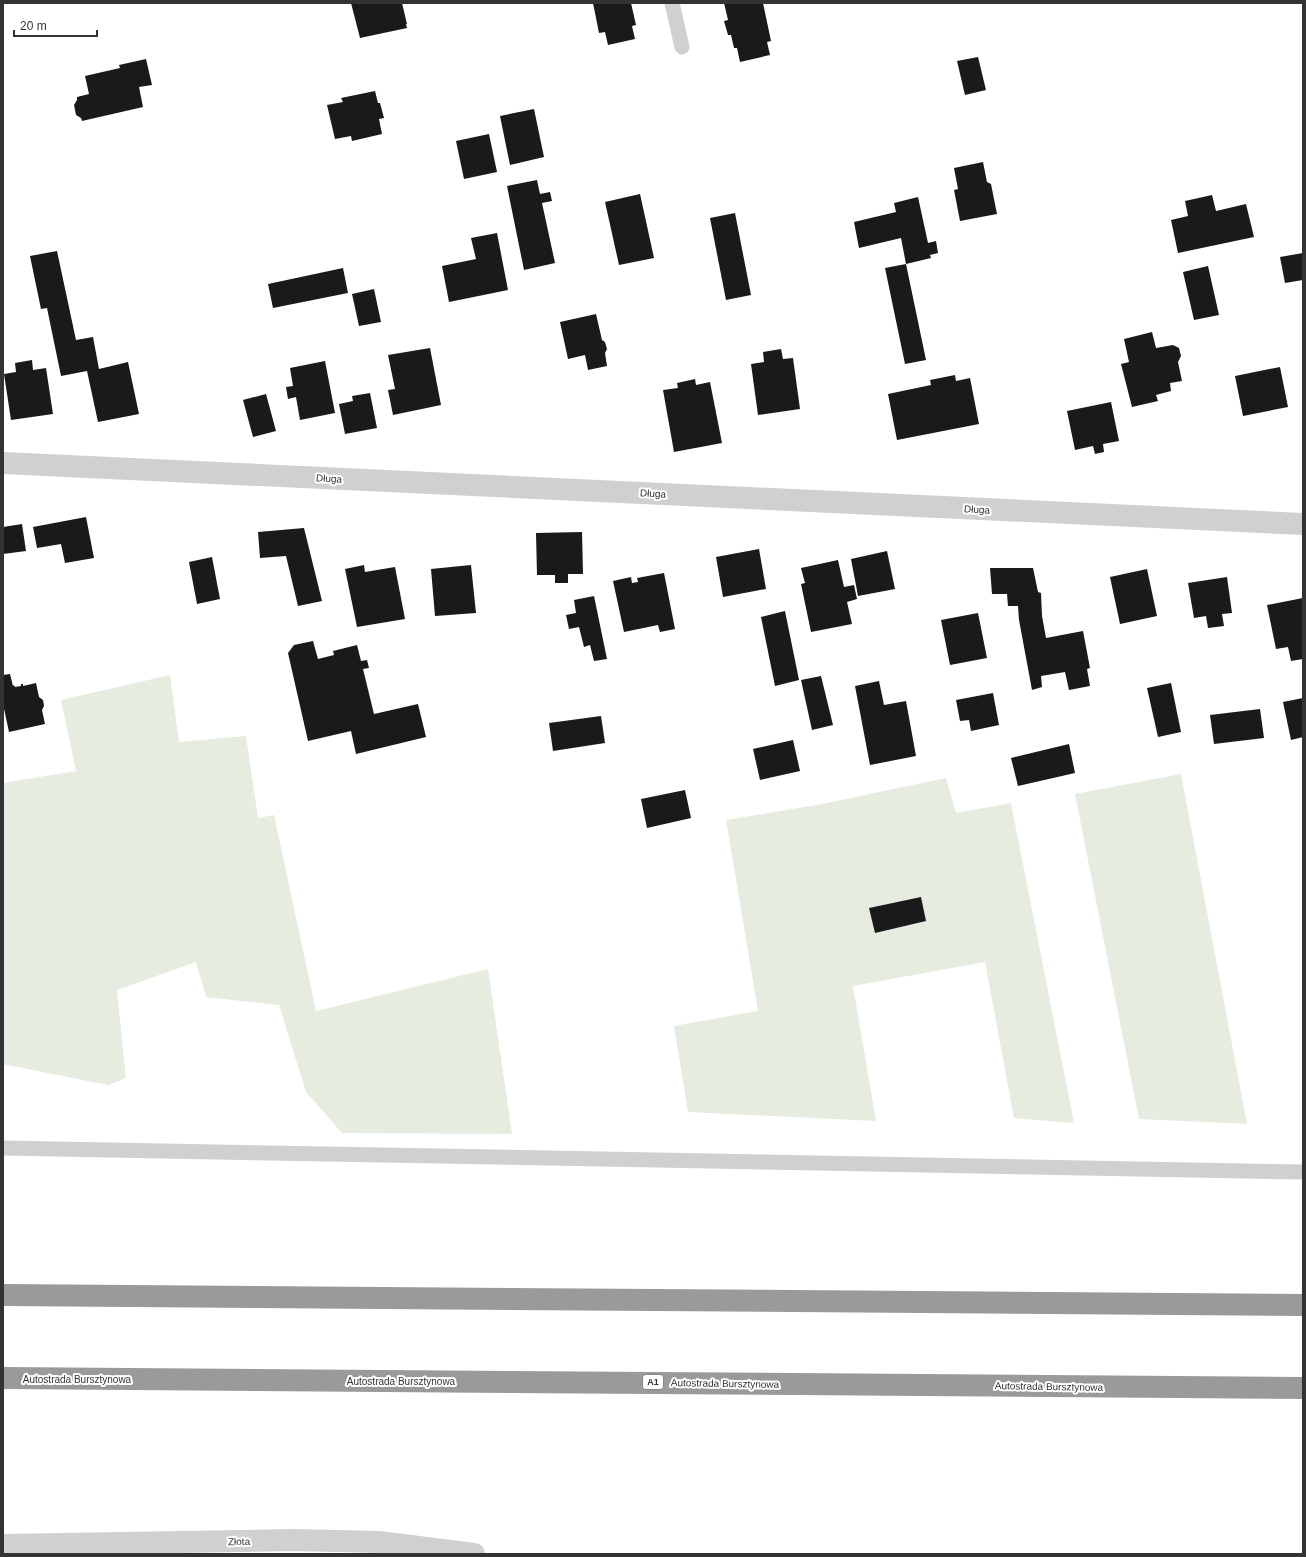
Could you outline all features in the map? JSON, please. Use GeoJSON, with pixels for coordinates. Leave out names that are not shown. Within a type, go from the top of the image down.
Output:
{"type":"FeatureCollection","features":[{"type":"Feature","properties":{"kind":"highway"},"geometry":{"type":"LineString","coordinates":[[3,1295],[1303,1305]]}},
{"type":"Feature","properties":{"kind":"highway","name":"Autostrada Bursztynowa"},"geometry":{"type":"LineString","coordinates":[[3,1378],[1303,1388]]}},
{"type":"Feature","properties":{"kind":"street","name":"Długa"},"geometry":{"type":"LineString","coordinates":[[3,463],[1303,524]]}},
{"type":"Feature","properties":{"kind":"street","name":"Złota"},"geometry":{"type":"LineString","coordinates":[[3,1545],[301,1540],[379,1542],[474,1554]]}},
{"type":"Feature","properties":{"kind":"lane"},"geometry":{"type":"LineString","coordinates":[[672,3],[682,47]]}},
{"type":"Feature","properties":{"kind":"lane"},"geometry":{"type":"LineString","coordinates":[[3,1148],[1303,1172]]}},
{"type":"Feature","properties":{"kind":"shaded area"},"geometry":{"type":"Polygon","coordinates":[[[170,675],[179,742],[246,736],[258,818],[274,815],[316,1011],[488,969],[512,1134],[342,1133],[306,1092],[279,1005],[206,997],[196,962],[117,990],[126,1078],[108,1085],[3,1064],[3,783],[76,771],[61,700],[170,675]]]}},
{"type":"Feature","properties":{"kind":"shaded area"},"geometry":{"type":"Polygon","coordinates":[[[1181,774],[1247,1124],[1139,1119],[1075,794],[1181,774]]]}},
{"type":"Feature","properties":{"kind":"shaded area"},"geometry":{"type":"Polygon","coordinates":[[[946,778],[956,813],[1011,803],[1074,1123],[1014,1118],[985,962],[853,986],[876,1121],[688,1112],[674,1026],[758,1011],[726,820],[822,804],[946,778]]]}},
{"type":"Feature","properties":{"kind":"building"},"geometry":{"type":"Polygon","coordinates":[[[351,3],[402,3],[407,28],[360,38],[351,3]]]}},
{"type":"Feature","properties":{"kind":"building"},"geometry":{"type":"Polygon","coordinates":[[[593,3],[631,3],[636,25],[632,26],[635,39],[608,45],[605,32],[599,33],[593,3]]]}},
{"type":"Feature","properties":{"kind":"building"},"geometry":{"type":"Polygon","coordinates":[[[724,3],[763,3],[771,41],[767,42],[770,55],[740,62],[737,48],[734,48],[731,35],[728,35],[724,21],[728,20],[724,3]]]}},
{"type":"Feature","properties":{"kind":"building"},"geometry":{"type":"Polygon","coordinates":[[[978,57],[986,90],[965,95],[957,61],[978,57]]]}},
{"type":"Feature","properties":{"kind":"building"},"geometry":{"type":"Polygon","coordinates":[[[146,59],[152,85],[139,87],[143,107],[82,121],[81,118],[76,115],[74,105],[77,97],[89,94],[85,76],[120,68],[119,65],[146,59]]]}},
{"type":"Feature","properties":{"kind":"building"},"geometry":{"type":"Polygon","coordinates":[[[375,91],[384,118],[379,119],[382,134],[352,141],[351,136],[335,139],[327,105],[343,102],[341,98],[375,91]]]}},
{"type":"Feature","properties":{"kind":"building"},"geometry":{"type":"Polygon","coordinates":[[[534,109],[544,157],[510,165],[500,116],[534,109]]]}},
{"type":"Feature","properties":{"kind":"building"},"geometry":{"type":"Polygon","coordinates":[[[489,134],[497,172],[464,179],[456,141],[489,134]]]}},
{"type":"Feature","properties":{"kind":"building"},"geometry":{"type":"Polygon","coordinates":[[[983,162],[987,182],[991,184],[997,214],[960,221],[954,190],[958,189],[954,168],[983,162]]]}},
{"type":"Feature","properties":{"kind":"building"},"geometry":{"type":"Polygon","coordinates":[[[537,180],[540,194],[550,192],[552,201],[542,203],[555,263],[524,270],[507,186],[537,180]]]}},
{"type":"Feature","properties":{"kind":"building"},"geometry":{"type":"Polygon","coordinates":[[[640,194],[654,258],[619,265],[605,202],[640,194]]]}},
{"type":"Feature","properties":{"kind":"building"},"geometry":{"type":"Polygon","coordinates":[[[1212,195],[1216,211],[1246,204],[1254,237],[1178,253],[1171,220],[1188,216],[1185,201],[1212,195]]]}},
{"type":"Feature","properties":{"kind":"building"},"geometry":{"type":"Polygon","coordinates":[[[918,197],[928,243],[936,241],[938,253],[930,255],[931,258],[906,264],[901,238],[859,248],[854,222],[896,212],[894,203],[918,197]]]}},
{"type":"Feature","properties":{"kind":"building"},"geometry":{"type":"Polygon","coordinates":[[[735,213],[751,295],[726,300],[710,218],[735,213]]]}},
{"type":"Feature","properties":{"kind":"building"},"geometry":{"type":"Polygon","coordinates":[[[497,233],[508,290],[449,302],[442,266],[476,259],[471,238],[497,233]]]}},
{"type":"Feature","properties":{"kind":"building"},"geometry":{"type":"Polygon","coordinates":[[[57,251],[76,340],[93,337],[99,369],[128,362],[139,414],[98,422],[87,371],[61,376],[47,308],[41,309],[30,256],[57,251]]]}},
{"type":"Feature","properties":{"kind":"building"},"geometry":{"type":"Polygon","coordinates":[[[1303,253],[1303,280],[1285,283],[1280,257],[1303,253]]]}},
{"type":"Feature","properties":{"kind":"building"},"geometry":{"type":"Polygon","coordinates":[[[906,264],[926,360],[905,364],[885,268],[906,264]]]}},
{"type":"Feature","properties":{"kind":"building"},"geometry":{"type":"Polygon","coordinates":[[[1208,266],[1219,315],[1194,320],[1183,272],[1208,266]]]}},
{"type":"Feature","properties":{"kind":"building"},"geometry":{"type":"Polygon","coordinates":[[[343,268],[348,293],[273,308],[268,284],[343,268]]]}},
{"type":"Feature","properties":{"kind":"building"},"geometry":{"type":"Polygon","coordinates":[[[374,289],[381,322],[359,326],[352,294],[374,289]]]}},
{"type":"Feature","properties":{"kind":"building"},"geometry":{"type":"Polygon","coordinates":[[[596,314],[602,340],[605,342],[607,349],[605,353],[607,366],[588,370],[585,355],[568,359],[560,322],[596,314]]]}},
{"type":"Feature","properties":{"kind":"building"},"geometry":{"type":"Polygon","coordinates":[[[1152,332],[1156,348],[1173,345],[1179,348],[1181,356],[1178,362],[1182,381],[1170,383],[1171,391],[1156,395],[1158,401],[1132,407],[1121,364],[1129,362],[1124,339],[1152,332]]]}},
{"type":"Feature","properties":{"kind":"building"},"geometry":{"type":"Polygon","coordinates":[[[430,348],[441,405],[393,415],[388,390],[395,389],[388,355],[430,348]]]}},
{"type":"Feature","properties":{"kind":"building"},"geometry":{"type":"Polygon","coordinates":[[[781,349],[783,359],[793,358],[800,409],[758,415],[751,364],[764,362],[763,352],[781,349]]]}},
{"type":"Feature","properties":{"kind":"building"},"geometry":{"type":"Polygon","coordinates":[[[32,360],[33,370],[46,368],[53,414],[11,420],[4,374],[16,372],[15,363],[32,360]]]}},
{"type":"Feature","properties":{"kind":"building"},"geometry":{"type":"Polygon","coordinates":[[[325,361],[335,413],[300,420],[296,397],[288,399],[286,387],[293,386],[290,368],[325,361]]]}},
{"type":"Feature","properties":{"kind":"building"},"geometry":{"type":"Polygon","coordinates":[[[1280,367],[1288,407],[1243,416],[1235,376],[1280,367]]]}},
{"type":"Feature","properties":{"kind":"building"},"geometry":{"type":"Polygon","coordinates":[[[955,375],[956,381],[970,378],[979,424],[897,440],[888,394],[931,385],[930,380],[955,375]]]}},
{"type":"Feature","properties":{"kind":"building"},"geometry":{"type":"Polygon","coordinates":[[[695,379],[696,385],[710,382],[722,443],[674,452],[663,390],[678,388],[677,383],[695,379]]]}},
{"type":"Feature","properties":{"kind":"building"},"geometry":{"type":"Polygon","coordinates":[[[370,393],[377,428],[345,434],[339,404],[353,401],[352,396],[370,393]]]}},
{"type":"Feature","properties":{"kind":"building"},"geometry":{"type":"Polygon","coordinates":[[[266,394],[276,431],[253,437],[243,400],[266,394]]]}},
{"type":"Feature","properties":{"kind":"building"},"geometry":{"type":"Polygon","coordinates":[[[1111,402],[1119,441],[1103,444],[1104,452],[1095,454],[1093,446],[1075,450],[1067,411],[1111,402]]]}},
{"type":"Feature","properties":{"kind":"building"},"geometry":{"type":"Polygon","coordinates":[[[86,517],[94,558],[65,563],[61,544],[37,548],[33,527],[86,517]]]}},
{"type":"Feature","properties":{"kind":"building"},"geometry":{"type":"Polygon","coordinates":[[[22,524],[26,551],[3,554],[3,527],[22,524]]]}},
{"type":"Feature","properties":{"kind":"building"},"geometry":{"type":"Polygon","coordinates":[[[304,528],[322,601],[298,606],[286,556],[260,558],[258,532],[304,528]]]}},
{"type":"Feature","properties":{"kind":"building"},"geometry":{"type":"Polygon","coordinates":[[[582,532],[583,574],[568,574],[568,583],[555,583],[555,575],[537,575],[536,533],[582,532]]]}},
{"type":"Feature","properties":{"kind":"building"},"geometry":{"type":"Polygon","coordinates":[[[759,549],[766,589],[723,597],[716,557],[759,549]]]}},
{"type":"Feature","properties":{"kind":"building"},"geometry":{"type":"Polygon","coordinates":[[[887,551],[895,589],[858,596],[851,559],[887,551]]]}},
{"type":"Feature","properties":{"kind":"building"},"geometry":{"type":"Polygon","coordinates":[[[212,557],[220,599],[197,604],[189,562],[212,557]]]}},
{"type":"Feature","properties":{"kind":"building"},"geometry":{"type":"Polygon","coordinates":[[[838,560],[844,587],[854,585],[857,599],[847,602],[852,624],[811,632],[801,584],[805,583],[801,568],[838,560]]]}},
{"type":"Feature","properties":{"kind":"building"},"geometry":{"type":"Polygon","coordinates":[[[364,565],[365,572],[395,567],[405,619],[357,627],[345,569],[364,565]]]}},
{"type":"Feature","properties":{"kind":"building"},"geometry":{"type":"Polygon","coordinates":[[[471,565],[476,613],[435,616],[431,569],[471,565]]]}},
{"type":"Feature","properties":{"kind":"building"},"geometry":{"type":"Polygon","coordinates":[[[990,568],[1033,568],[1038,592],[1041,593],[1042,616],[1046,638],[1083,631],[1090,668],[1087,669],[1090,686],[1069,690],[1065,672],[1041,676],[1042,687],[1032,690],[1019,620],[1018,606],[1008,606],[1007,594],[992,594],[990,568]]]}},
{"type":"Feature","properties":{"kind":"building"},"geometry":{"type":"Polygon","coordinates":[[[1147,569],[1157,616],[1120,624],[1110,577],[1147,569]]]}},
{"type":"Feature","properties":{"kind":"building"},"geometry":{"type":"Polygon","coordinates":[[[664,573],[675,629],[660,632],[658,625],[624,632],[613,581],[631,577],[632,583],[638,582],[637,578],[664,573]]]}},
{"type":"Feature","properties":{"kind":"building"},"geometry":{"type":"Polygon","coordinates":[[[1227,577],[1232,613],[1222,614],[1224,626],[1208,628],[1206,616],[1194,618],[1188,583],[1227,577]]]}},
{"type":"Feature","properties":{"kind":"building"},"geometry":{"type":"Polygon","coordinates":[[[594,596],[607,659],[594,661],[590,645],[584,647],[579,627],[569,629],[566,615],[576,613],[574,600],[594,596]]]}},
{"type":"Feature","properties":{"kind":"building"},"geometry":{"type":"Polygon","coordinates":[[[1303,598],[1303,659],[1291,661],[1288,647],[1276,649],[1267,605],[1303,598]]]}},
{"type":"Feature","properties":{"kind":"building"},"geometry":{"type":"Polygon","coordinates":[[[785,611],[799,680],[775,686],[761,617],[785,611]]]}},
{"type":"Feature","properties":{"kind":"building"},"geometry":{"type":"Polygon","coordinates":[[[978,613],[987,658],[950,665],[941,620],[978,613]]]}},
{"type":"Feature","properties":{"kind":"building"},"geometry":{"type":"Polygon","coordinates":[[[313,641],[318,659],[334,655],[333,651],[357,645],[361,661],[367,660],[369,668],[363,669],[374,714],[418,704],[426,737],[356,754],[351,731],[308,741],[288,653],[294,645],[313,641]]]}},
{"type":"Feature","properties":{"kind":"building"},"geometry":{"type":"Polygon","coordinates":[[[10,674],[13,686],[14,685],[15,687],[21,686],[21,684],[23,684],[23,686],[36,683],[39,697],[43,700],[44,706],[42,710],[45,724],[9,732],[3,704],[3,675],[10,674]]]}},
{"type":"Feature","properties":{"kind":"building"},"geometry":{"type":"Polygon","coordinates":[[[821,676],[833,725],[812,730],[801,680],[821,676]]]}},
{"type":"Feature","properties":{"kind":"building"},"geometry":{"type":"Polygon","coordinates":[[[879,681],[884,705],[906,701],[916,756],[870,765],[855,686],[879,681]]]}},
{"type":"Feature","properties":{"kind":"building"},"geometry":{"type":"Polygon","coordinates":[[[1171,683],[1181,732],[1158,737],[1147,688],[1171,683]]]}},
{"type":"Feature","properties":{"kind":"building"},"geometry":{"type":"Polygon","coordinates":[[[993,693],[999,725],[971,731],[969,720],[960,721],[956,700],[993,693]]]}},
{"type":"Feature","properties":{"kind":"building"},"geometry":{"type":"Polygon","coordinates":[[[1303,698],[1303,737],[1291,740],[1283,702],[1303,698]]]}},
{"type":"Feature","properties":{"kind":"building"},"geometry":{"type":"Polygon","coordinates":[[[1260,709],[1264,738],[1214,744],[1210,715],[1260,709]]]}},
{"type":"Feature","properties":{"kind":"building"},"geometry":{"type":"Polygon","coordinates":[[[601,716],[605,743],[553,751],[549,723],[601,716]]]}},
{"type":"Feature","properties":{"kind":"building"},"geometry":{"type":"Polygon","coordinates":[[[793,740],[800,771],[760,780],[753,749],[793,740]]]}},
{"type":"Feature","properties":{"kind":"building"},"geometry":{"type":"Polygon","coordinates":[[[1069,744],[1075,773],[1018,786],[1011,758],[1069,744]]]}},
{"type":"Feature","properties":{"kind":"building"},"geometry":{"type":"Polygon","coordinates":[[[685,790],[691,818],[647,828],[641,799],[685,790]]]}},
{"type":"Feature","properties":{"kind":"building"},"geometry":{"type":"Polygon","coordinates":[[[921,897],[926,921],[875,933],[869,908],[921,897]]]}}]}
